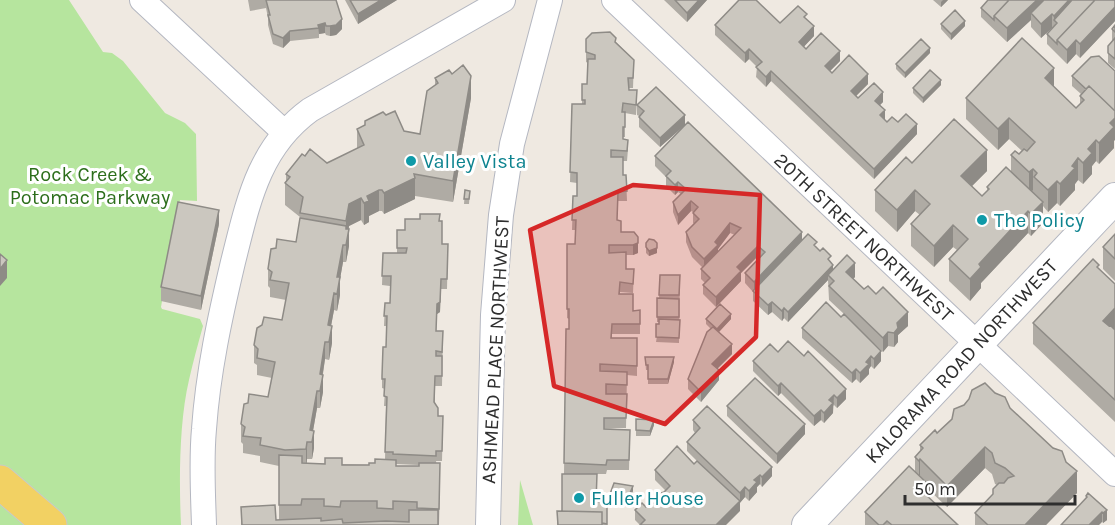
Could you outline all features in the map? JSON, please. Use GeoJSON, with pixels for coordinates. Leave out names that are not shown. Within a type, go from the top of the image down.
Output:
{"type":"FeatureCollection","features":[{"type":"Feature","properties":{"kind":"main road"},"geometry":{"type":"LineString","coordinates":[[0,482],[50,525]]}},
{"type":"Feature","properties":{"kind":"street"},"geometry":{"type":"LineString","coordinates":[[142,0],[285,133]]}},
{"type":"Feature","properties":{"kind":"street"},"geometry":{"type":"LineString","coordinates":[[204,525],[203,431],[214,345],[249,197],[261,168],[285,133],[310,110],[503,0]]}},
{"type":"Feature","properties":{"kind":"street","name":"ASHMEAD PLACE NORTHWEST"},"geometry":{"type":"LineString","coordinates":[[488,525],[493,315],[501,215],[512,144],[550,0]]}},
{"type":"Feature","properties":{"kind":"street","name":"20TH STREET NORTHWEST"},"geometry":{"type":"LineString","coordinates":[[614,0],[1115,474]]}},
{"type":"Feature","properties":{"kind":"street","name":"KALORAMA ROAD NORTHWEST"},"geometry":{"type":"LineString","coordinates":[[807,525],[1115,198]]}},
{"type":"Feature","properties":{"kind":"highlighted area"},"geometry":{"type":"Polygon","coordinates":[[[633,185],[760,195],[756,337],[665,424],[554,386],[530,230],[633,185]]]}},
{"type":"Feature","properties":{"kind":"green space","name":"Rock Creek & Potomac Parkway"},"geometry":{"type":"Polygon","coordinates":[[[0,0],[69,0],[103,52],[112,53],[123,61],[165,113],[185,123],[196,134],[197,201],[180,200],[161,307],[200,319],[203,326],[183,414],[180,471],[181,525],[0,525],[0,0]]]}},
{"type":"Feature","properties":{"kind":"green space"},"geometry":{"type":"Polygon","coordinates":[[[520,480],[533,525],[518,525],[520,480]]]}},
{"type":"Feature","properties":{"kind":"building"},"geometry":{"type":"Polygon","coordinates":[[[266,0],[336,0],[342,19],[336,25],[326,26],[325,23],[318,25],[319,28],[290,31],[283,38],[273,34],[266,0]]]}},
{"type":"Feature","properties":{"kind":"building"},"geometry":{"type":"Polygon","coordinates":[[[350,0],[381,0],[358,14],[350,0]]]}},
{"type":"Feature","properties":{"kind":"building"},"geometry":{"type":"Polygon","coordinates":[[[675,0],[699,0],[687,13],[675,0]]]}},
{"type":"Feature","properties":{"kind":"building"},"geometry":{"type":"Polygon","coordinates":[[[739,0],[756,0],[780,23],[798,6],[807,14],[804,17],[814,26],[799,42],[806,49],[821,33],[840,51],[825,66],[832,73],[849,55],[868,74],[851,91],[858,98],[874,83],[883,92],[875,101],[885,110],[880,115],[887,122],[892,117],[898,122],[906,114],[917,124],[874,169],[771,71],[766,77],[756,67],[762,62],[749,49],[745,53],[715,25],[739,0]]]}},
{"type":"Feature","properties":{"kind":"building"},"geometry":{"type":"Polygon","coordinates":[[[988,0],[1009,0],[994,16],[994,20],[981,8],[988,0]]]}},
{"type":"Feature","properties":{"kind":"building"},"geometry":{"type":"Polygon","coordinates":[[[1009,0],[1037,0],[1007,28],[994,16],[1009,0]]]}},
{"type":"Feature","properties":{"kind":"building"},"geometry":{"type":"Polygon","coordinates":[[[1044,0],[1069,0],[1054,16],[1052,14],[1041,24],[1031,13],[1044,0]]]}},
{"type":"Feature","properties":{"kind":"building"},"geometry":{"type":"Polygon","coordinates":[[[1072,0],[1095,0],[1057,40],[1057,44],[1047,34],[1057,23],[1054,20],[1072,0]]]}},
{"type":"Feature","properties":{"kind":"building"},"geometry":{"type":"Polygon","coordinates":[[[1095,0],[1114,0],[1115,7],[1080,44],[1076,40],[1067,50],[1057,40],[1095,0]]]}},
{"type":"Feature","properties":{"kind":"building"},"geometry":{"type":"Polygon","coordinates":[[[955,10],[965,21],[951,34],[941,24],[955,10]]]}},
{"type":"Feature","properties":{"kind":"building"},"geometry":{"type":"Polygon","coordinates":[[[610,32],[616,38],[615,42],[634,60],[633,78],[628,78],[629,90],[637,90],[636,105],[623,103],[622,112],[625,112],[623,139],[628,140],[627,151],[611,150],[611,157],[623,157],[623,175],[626,175],[627,191],[618,192],[617,220],[621,221],[621,232],[634,232],[638,237],[638,243],[609,245],[609,253],[626,252],[626,269],[634,269],[633,284],[620,282],[619,294],[633,294],[633,311],[640,310],[640,324],[612,324],[611,338],[637,338],[637,366],[600,364],[600,371],[627,372],[627,385],[606,384],[606,394],[627,394],[626,418],[604,418],[604,429],[630,430],[629,460],[607,460],[606,465],[564,463],[566,329],[569,329],[567,244],[575,244],[576,220],[572,220],[573,196],[577,196],[577,173],[570,172],[572,104],[585,104],[585,100],[582,100],[582,84],[587,84],[588,59],[595,59],[595,55],[586,52],[586,39],[592,33],[610,32]]]}},
{"type":"Feature","properties":{"kind":"building"},"geometry":{"type":"Polygon","coordinates":[[[1022,38],[1054,68],[1045,78],[1076,108],[1084,100],[1080,96],[1089,86],[1115,111],[1115,118],[1110,123],[1114,127],[1099,143],[1096,140],[1088,149],[1092,153],[1083,163],[1078,158],[1072,166],[1075,168],[1060,184],[1057,181],[1048,190],[1034,177],[1037,173],[1033,169],[1029,172],[1011,155],[1015,151],[1019,154],[1024,149],[1027,151],[1035,142],[1009,118],[998,129],[966,98],[1022,38]]]}},
{"type":"Feature","properties":{"kind":"building"},"geometry":{"type":"Polygon","coordinates":[[[1115,38],[1115,59],[1108,53],[1108,46],[1115,38]]]}},
{"type":"Feature","properties":{"kind":"building"},"geometry":{"type":"Polygon","coordinates":[[[921,39],[930,48],[905,73],[896,64],[921,39]]]}},
{"type":"Feature","properties":{"kind":"building"},"geometry":{"type":"Polygon","coordinates":[[[1099,56],[1115,71],[1115,111],[1089,86],[1086,89],[1072,76],[1091,57],[1099,56]]]}},
{"type":"Feature","properties":{"kind":"building","name":"Valley Vista"},"geometry":{"type":"Polygon","coordinates":[[[463,65],[471,76],[453,181],[414,174],[415,178],[384,193],[379,190],[367,196],[369,201],[364,203],[361,198],[349,204],[346,221],[300,213],[303,197],[285,183],[290,177],[286,174],[302,154],[305,156],[310,149],[327,163],[364,145],[357,129],[365,125],[365,121],[383,112],[386,115],[395,111],[404,131],[420,134],[427,91],[438,83],[435,78],[449,70],[452,74],[463,65]]]}},
{"type":"Feature","properties":{"kind":"building"},"geometry":{"type":"Polygon","coordinates":[[[930,70],[941,80],[923,98],[913,88],[930,70]]]}},
{"type":"Feature","properties":{"kind":"building"},"geometry":{"type":"Polygon","coordinates":[[[656,87],[685,115],[660,138],[639,117],[644,111],[637,105],[656,87]]]}},
{"type":"Feature","properties":{"kind":"building","name":"The Policy"},"geometry":{"type":"Polygon","coordinates":[[[954,119],[987,150],[961,176],[982,196],[989,189],[987,187],[1006,167],[1043,202],[1031,214],[1028,211],[979,264],[981,267],[970,279],[949,259],[968,239],[953,225],[934,246],[911,224],[930,204],[915,190],[897,210],[875,190],[906,157],[912,163],[954,119]]]}},
{"type":"Feature","properties":{"kind":"building"},"geometry":{"type":"Polygon","coordinates":[[[688,122],[802,232],[754,282],[745,273],[765,252],[758,246],[737,267],[741,271],[716,297],[703,285],[710,278],[701,269],[741,228],[730,223],[715,242],[718,245],[704,259],[692,247],[686,232],[699,219],[693,213],[698,207],[691,201],[678,215],[673,202],[686,189],[678,182],[675,185],[666,176],[671,171],[655,156],[688,122]]]}},
{"type":"Feature","properties":{"kind":"building"},"geometry":{"type":"Polygon","coordinates":[[[465,190],[470,191],[469,199],[464,199],[465,190]]]}},
{"type":"Feature","properties":{"kind":"building"},"geometry":{"type":"Polygon","coordinates":[[[178,202],[219,210],[201,296],[161,287],[178,202]]]}},
{"type":"Feature","properties":{"kind":"building"},"geometry":{"type":"Polygon","coordinates":[[[420,214],[440,214],[442,244],[448,244],[447,279],[441,279],[440,302],[437,304],[436,331],[443,331],[442,352],[436,351],[436,356],[442,356],[442,376],[435,376],[434,402],[438,408],[438,416],[443,416],[442,451],[436,451],[436,456],[385,452],[387,397],[384,396],[385,379],[382,379],[382,376],[387,316],[384,316],[385,303],[390,303],[391,276],[382,276],[383,253],[406,253],[407,248],[397,248],[397,230],[405,230],[405,219],[420,219],[420,214]]]}},
{"type":"Feature","properties":{"kind":"building"},"geometry":{"type":"Polygon","coordinates":[[[300,218],[346,226],[346,229],[349,229],[346,245],[343,245],[337,277],[340,277],[337,294],[334,293],[328,325],[332,326],[329,342],[325,342],[320,374],[323,375],[320,391],[317,391],[310,430],[314,431],[312,442],[307,442],[306,449],[285,450],[260,445],[261,438],[243,436],[245,427],[241,424],[244,404],[248,403],[249,394],[268,397],[275,362],[257,358],[258,349],[254,345],[257,328],[262,325],[264,317],[282,320],[289,283],[270,280],[272,272],[268,269],[271,249],[276,248],[277,239],[296,242],[300,218]]]}},
{"type":"Feature","properties":{"kind":"building"},"geometry":{"type":"Polygon","coordinates":[[[808,234],[817,242],[814,245],[820,251],[823,248],[831,256],[828,259],[833,265],[788,312],[784,308],[782,311],[772,302],[768,305],[753,291],[808,234]]]}},
{"type":"Feature","properties":{"kind":"building"},"geometry":{"type":"Polygon","coordinates":[[[1115,234],[1115,259],[1103,247],[1115,234]]]}},
{"type":"Feature","properties":{"kind":"building"},"geometry":{"type":"Polygon","coordinates":[[[649,239],[657,243],[657,248],[649,251],[646,243],[649,239]]]}},
{"type":"Feature","properties":{"kind":"building"},"geometry":{"type":"Polygon","coordinates":[[[0,254],[7,260],[0,269],[0,254]]]}},
{"type":"Feature","properties":{"kind":"building"},"geometry":{"type":"Polygon","coordinates":[[[847,255],[855,263],[846,272],[864,289],[868,286],[876,294],[883,287],[908,312],[897,323],[898,328],[894,333],[888,332],[883,338],[829,286],[834,281],[828,275],[847,255]]]}},
{"type":"Feature","properties":{"kind":"building"},"geometry":{"type":"Polygon","coordinates":[[[1093,259],[1099,265],[1097,267],[1115,284],[1115,308],[1103,321],[1115,330],[1115,400],[1033,323],[1093,259]]]}},
{"type":"Feature","properties":{"kind":"building"},"geometry":{"type":"Polygon","coordinates":[[[660,275],[680,275],[679,295],[659,295],[660,275]]]}},
{"type":"Feature","properties":{"kind":"building"},"geometry":{"type":"Polygon","coordinates":[[[657,298],[679,299],[679,317],[657,317],[657,298]]]}},
{"type":"Feature","properties":{"kind":"building"},"geometry":{"type":"Polygon","coordinates":[[[826,302],[841,317],[844,314],[881,351],[874,359],[871,356],[866,362],[869,364],[860,373],[856,369],[852,373],[802,328],[826,302]]]}},
{"type":"Feature","properties":{"kind":"building"},"geometry":{"type":"Polygon","coordinates":[[[720,304],[731,314],[717,329],[706,319],[720,304]]]}},
{"type":"Feature","properties":{"kind":"building"},"geometry":{"type":"Polygon","coordinates":[[[659,319],[680,320],[679,338],[656,337],[656,324],[659,324],[659,319]]]}},
{"type":"Feature","properties":{"kind":"building"},"geometry":{"type":"Polygon","coordinates":[[[713,327],[732,344],[712,364],[719,370],[701,392],[688,379],[707,332],[713,327]]]}},
{"type":"Feature","properties":{"kind":"building"},"geometry":{"type":"Polygon","coordinates":[[[788,341],[804,356],[808,351],[846,389],[837,398],[834,395],[829,400],[833,403],[824,413],[821,410],[814,416],[781,383],[778,386],[753,361],[770,344],[778,352],[788,341]]]}},
{"type":"Feature","properties":{"kind":"building"},"geometry":{"type":"Polygon","coordinates":[[[645,357],[674,357],[668,379],[648,379],[648,365],[646,365],[645,357]]]}},
{"type":"Feature","properties":{"kind":"building"},"geometry":{"type":"Polygon","coordinates":[[[755,378],[805,424],[777,454],[727,406],[755,378]]]}},
{"type":"Feature","properties":{"kind":"building"},"geometry":{"type":"Polygon","coordinates":[[[985,383],[995,393],[1005,397],[1010,408],[1053,448],[1062,451],[1066,462],[1077,471],[1025,525],[988,525],[975,513],[993,494],[993,489],[999,483],[1004,483],[1008,478],[1014,476],[995,463],[992,453],[985,447],[947,486],[920,459],[919,461],[915,457],[923,448],[920,445],[935,430],[937,433],[952,419],[954,409],[964,405],[972,390],[985,383]]]}},
{"type":"Feature","properties":{"kind":"building"},"geometry":{"type":"Polygon","coordinates":[[[707,406],[772,467],[762,477],[760,475],[754,480],[757,482],[749,491],[745,487],[740,493],[687,442],[700,428],[693,420],[707,406]]]}},
{"type":"Feature","properties":{"kind":"building"},"geometry":{"type":"Polygon","coordinates":[[[636,419],[654,420],[650,431],[636,430],[636,419]]]}},
{"type":"Feature","properties":{"kind":"building"},"geometry":{"type":"Polygon","coordinates":[[[677,446],[694,464],[697,461],[740,501],[716,525],[640,525],[645,520],[635,510],[642,503],[646,507],[656,502],[661,493],[670,486],[655,470],[677,446]]]}},
{"type":"Feature","properties":{"kind":"building"},"geometry":{"type":"Polygon","coordinates":[[[279,455],[302,456],[302,463],[325,464],[325,458],[342,458],[342,465],[369,465],[369,463],[375,463],[375,459],[396,460],[396,466],[440,463],[439,509],[417,508],[417,502],[393,501],[393,509],[377,508],[377,501],[341,501],[340,507],[324,506],[324,499],[302,499],[301,505],[279,505],[279,455]]]}},
{"type":"Feature","properties":{"kind":"building"},"geometry":{"type":"Polygon","coordinates":[[[909,466],[930,486],[924,493],[958,525],[892,525],[887,521],[879,525],[865,512],[909,466]]]}},
{"type":"Feature","properties":{"kind":"building","name":"Fuller House"},"geometry":{"type":"Polygon","coordinates":[[[562,474],[597,474],[596,502],[607,504],[607,524],[602,523],[602,512],[562,511],[562,474]]]}},
{"type":"Feature","properties":{"kind":"building"},"geometry":{"type":"Polygon","coordinates":[[[614,483],[633,486],[626,502],[610,494],[614,483]]]}},
{"type":"Feature","properties":{"kind":"building"},"geometry":{"type":"Polygon","coordinates":[[[1088,493],[1107,510],[1089,525],[1061,525],[1087,497],[1088,493]]]}},
{"type":"Feature","properties":{"kind":"building"},"geometry":{"type":"Polygon","coordinates":[[[275,505],[276,520],[321,518],[321,521],[342,519],[343,523],[409,522],[409,510],[438,510],[438,525],[242,525],[241,507],[275,505]]]}},
{"type":"Feature","properties":{"kind":"building"},"geometry":{"type":"Polygon","coordinates":[[[557,511],[602,512],[602,525],[558,525],[557,511]]]}},
{"type":"Feature","properties":{"kind":"place","name":"Valley Vista"},"geometry":{"type":"Point","coordinates":[411,161]}},
{"type":"Feature","properties":{"kind":"place","name":"The Policy"},"geometry":{"type":"Point","coordinates":[982,220]}},
{"type":"Feature","properties":{"kind":"place","name":"Fuller House"},"geometry":{"type":"Point","coordinates":[579,498]}}]}
